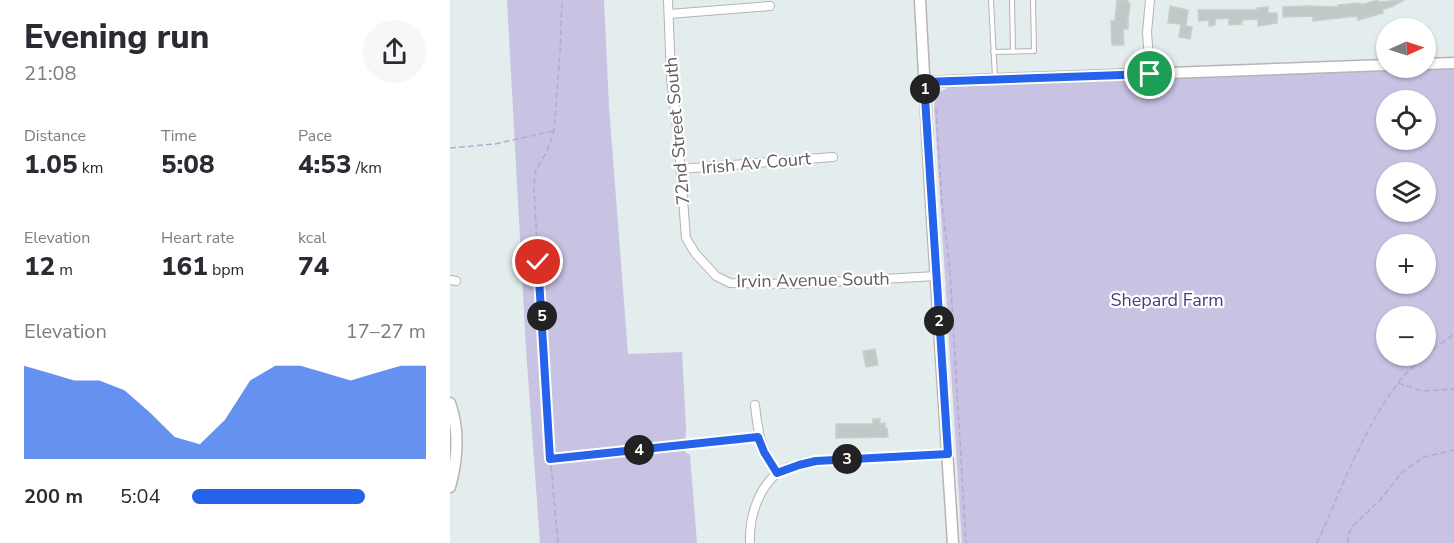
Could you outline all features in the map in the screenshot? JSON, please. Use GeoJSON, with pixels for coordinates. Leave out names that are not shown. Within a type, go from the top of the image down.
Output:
{"type":"FeatureCollection","features":[{"type":"Feature","properties":{"kind":"street","name":"72nd Street South"},"geometry":{"type":"LineString","coordinates":[[668,0],[670,78],[678,136],[686,238],[699,257]]}},
{"type":"Feature","properties":{"kind":"street"},"geometry":{"type":"LineString","coordinates":[[920,0],[953,543]]}},
{"type":"Feature","properties":{"kind":"street"},"geometry":{"type":"LineString","coordinates":[[1150,0],[1146,32],[1150,74]]}},
{"type":"Feature","properties":{"kind":"street"},"geometry":{"type":"LineString","coordinates":[[669,14],[770,6]]}},
{"type":"Feature","properties":{"kind":"street"},"geometry":{"type":"LineString","coordinates":[[1436,64],[1454,63]]}},
{"type":"Feature","properties":{"kind":"street"},"geometry":{"type":"LineString","coordinates":[[924,82],[1376,65]]}},
{"type":"Feature","properties":{"kind":"street","name":"Irish Av Court"},"geometry":{"type":"LineString","coordinates":[[680,169],[833,157]]}},
{"type":"Feature","properties":{"kind":"street","name":"Irvin Avenue South"},"geometry":{"type":"LineString","coordinates":[[699,257],[716,276],[730,283],[795,284],[936,276]]}},
{"type":"Feature","properties":{"kind":"street"},"geometry":{"type":"LineString","coordinates":[[450,403],[455,417],[457,435],[456,464],[450,487]]}},
{"type":"Feature","properties":{"kind":"street"},"geometry":{"type":"LineString","coordinates":[[755,405],[758,437],[777,473]]}},
{"type":"Feature","properties":{"kind":"street"},"geometry":{"type":"LineString","coordinates":[[750,543],[753,513],[777,473],[816,461],[948,454]]}},
{"type":"Feature","properties":{"kind":"lane"},"geometry":{"type":"LineString","coordinates":[[991,0],[995,79]]}},
{"type":"Feature","properties":{"kind":"lane"},"geometry":{"type":"LineString","coordinates":[[1012,0],[1014,51]]}},
{"type":"Feature","properties":{"kind":"lane"},"geometry":{"type":"LineString","coordinates":[[993,52],[1034,51],[1033,0]]}},
{"type":"Feature","properties":{"kind":"path"},"geometry":{"type":"LineString","coordinates":[[558,543],[550,459],[534,189],[535,172],[548,149],[554,131],[561,54],[562,0]]}},
{"type":"Feature","properties":{"kind":"path"},"geometry":{"type":"LineString","coordinates":[[935,102],[950,282],[966,543]]}},
{"type":"Feature","properties":{"kind":"path"},"geometry":{"type":"LineString","coordinates":[[450,148],[495,144],[554,131]]}},
{"type":"Feature","properties":{"kind":"path"},"geometry":{"type":"LineString","coordinates":[[1436,347],[1454,334]]}},
{"type":"Feature","properties":{"kind":"path"},"geometry":{"type":"LineString","coordinates":[[1317,543],[1362,444],[1398,383],[1412,366]]}},
{"type":"Feature","properties":{"kind":"path"},"geometry":{"type":"LineString","coordinates":[[1398,383],[1419,391],[1454,389]]}},
{"type":"Feature","properties":{"kind":"path"},"geometry":{"type":"LineString","coordinates":[[550,459],[758,437]]}},
{"type":"Feature","properties":{"kind":"path"},"geometry":{"type":"LineString","coordinates":[[1348,543],[1348,535],[1352,527],[1406,469],[1424,457],[1454,450]]}},
{"type":"Feature","properties":{"kind":"green space"},"geometry":{"type":"Polygon","coordinates":[[[507,0],[604,0],[609,106],[628,354],[682,352],[685,452],[690,455],[697,543],[540,543],[526,349],[507,0]]]}},
{"type":"Feature","properties":{"kind":"green space","name":"Shepard Farm"},"geometry":{"type":"Polygon","coordinates":[[[1454,67],[1454,543],[962,543],[934,105],[937,93],[952,86],[1376,70],[1376,78],[1436,78],[1436,68],[1454,67]]]}},
{"type":"Feature","properties":{"kind":"building"},"geometry":{"type":"Polygon","coordinates":[[[1117,0],[1128,0],[1127,3],[1130,3],[1128,29],[1123,29],[1124,45],[1112,45],[1111,21],[1115,21],[1117,0]]]}},
{"type":"Feature","properties":{"kind":"building"},"geometry":{"type":"Polygon","coordinates":[[[1378,0],[1379,2],[1404,0],[1382,10],[1383,13],[1358,20],[1357,16],[1313,21],[1313,16],[1283,17],[1283,7],[1338,7],[1338,5],[1360,3],[1360,5],[1378,0]]]}},
{"type":"Feature","properties":{"kind":"building"},"geometry":{"type":"Polygon","coordinates":[[[1170,6],[1188,10],[1186,26],[1192,27],[1190,39],[1179,37],[1181,24],[1168,23],[1170,6]]]}},
{"type":"Feature","properties":{"kind":"building"},"geometry":{"type":"Polygon","coordinates":[[[1268,7],[1268,13],[1277,13],[1277,23],[1258,26],[1258,19],[1242,20],[1242,24],[1229,25],[1229,18],[1215,19],[1215,25],[1209,26],[1209,20],[1199,21],[1198,10],[1257,10],[1257,8],[1268,7]]]}},
{"type":"Feature","properties":{"kind":"building"},"geometry":{"type":"Polygon","coordinates":[[[875,349],[878,365],[866,367],[863,351],[875,349]]]}},
{"type":"Feature","properties":{"kind":"building"},"geometry":{"type":"Polygon","coordinates":[[[873,419],[880,419],[880,424],[885,423],[888,437],[836,438],[836,424],[873,424],[873,419]]]}},
{"type":"Feature","properties":{"kind":"route"},"geometry":{"type":"LineString","coordinates":[[538,262],[550,459],[758,437],[770,464],[777,473],[816,461],[948,454],[924,82],[1150,74]]}}]}
